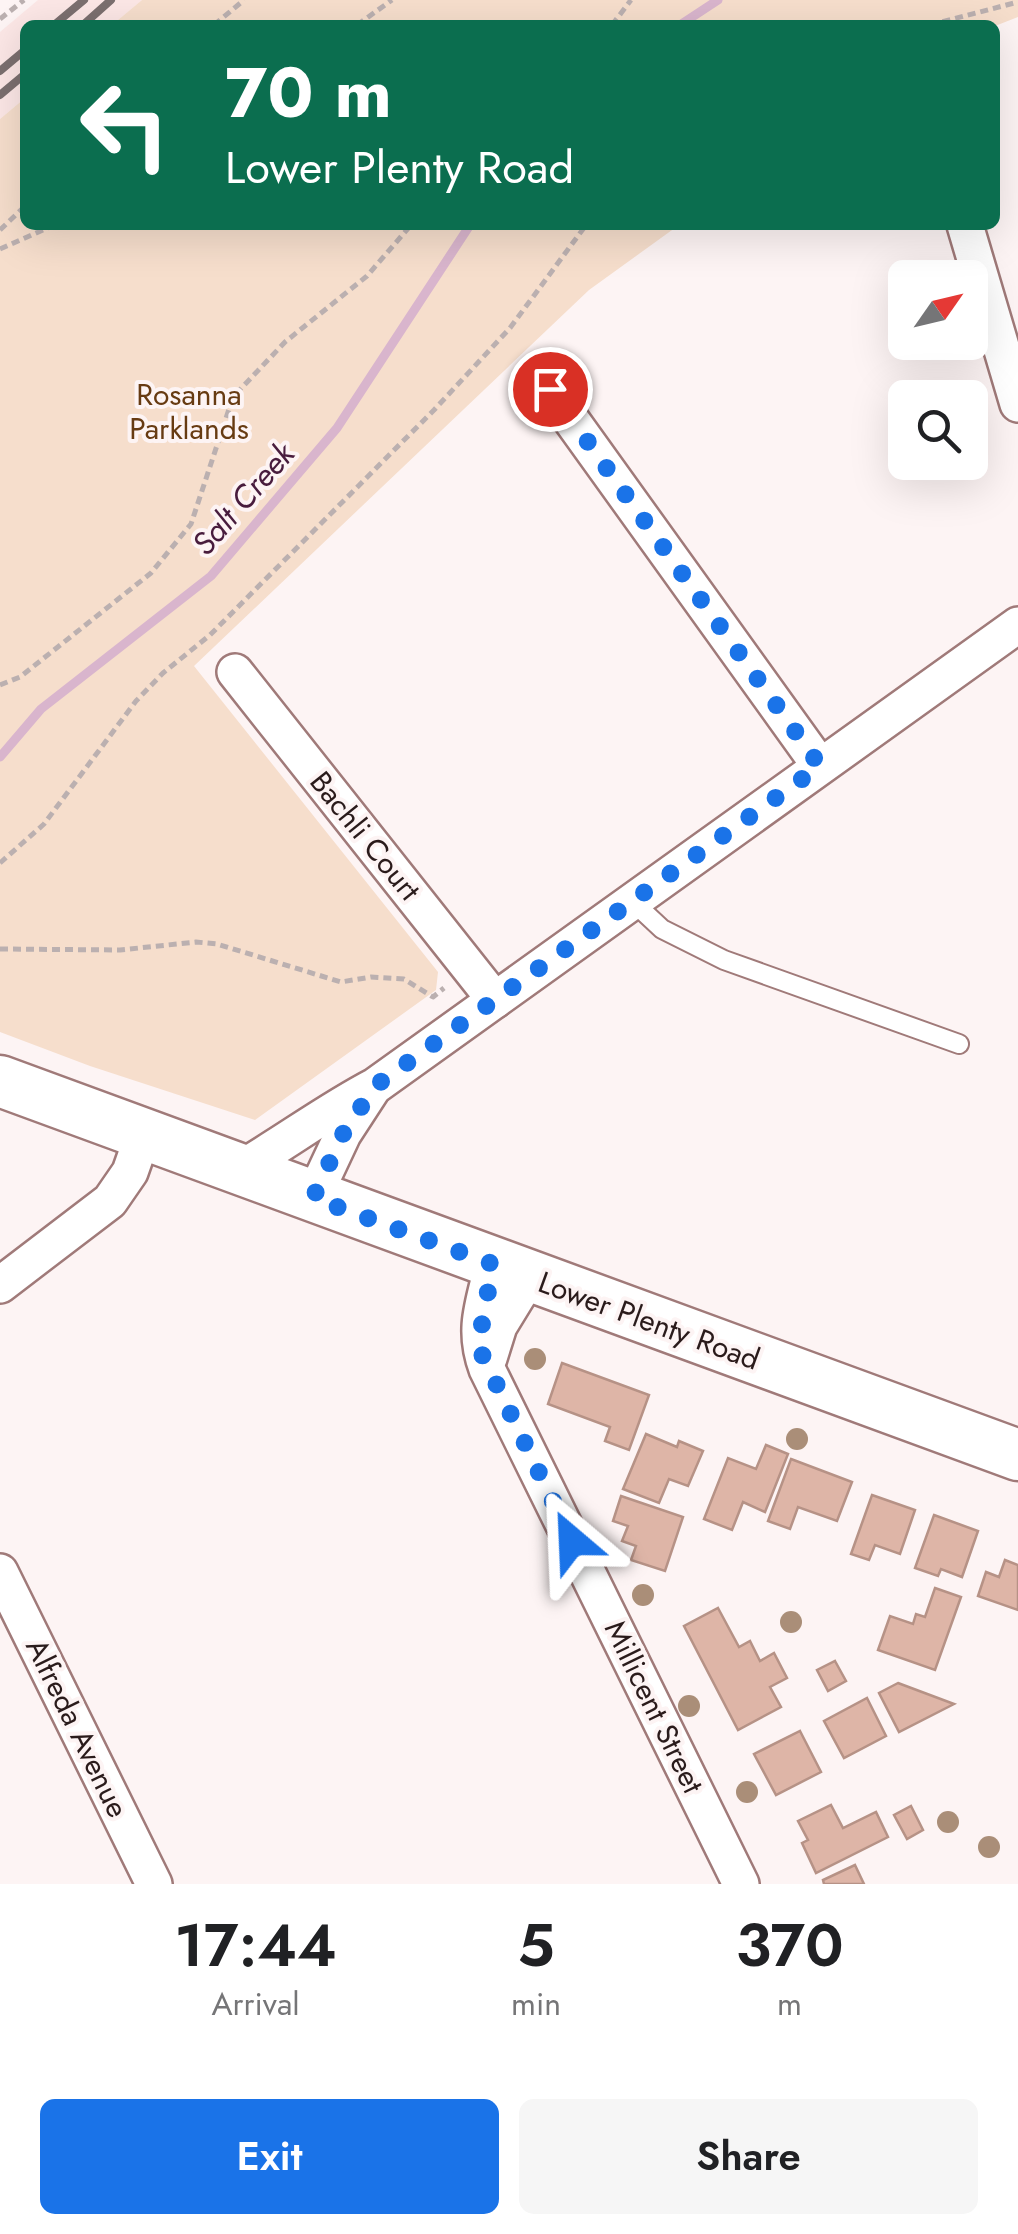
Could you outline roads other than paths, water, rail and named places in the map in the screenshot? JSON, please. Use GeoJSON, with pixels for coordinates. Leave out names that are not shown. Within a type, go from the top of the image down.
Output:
{"type":"FeatureCollection","features":[{"type":"Feature","properties":{"kind":"main road","name":"Lower Plenty Road"},"geometry":{"type":"LineString","coordinates":[[0,1081],[1018,1455]]}},
{"type":"Feature","properties":{"kind":"street"},"geometry":{"type":"LineString","coordinates":[[966,230],[1018,404]]}},
{"type":"Feature","properties":{"kind":"street"},"geometry":{"type":"LineString","coordinates":[[550,389],[820,766]]}},
{"type":"Feature","properties":{"kind":"street"},"geometry":{"type":"LineString","coordinates":[[238,1170],[328,1110],[375,1086],[1018,624]]}},
{"type":"Feature","properties":{"kind":"street","name":"Bachli Court"},"geometry":{"type":"LineString","coordinates":[[235,672],[495,1000]]}},
{"type":"Feature","properties":{"kind":"street"},"geometry":{"type":"LineString","coordinates":[[313,1198],[343,1134],[375,1086]]}},
{"type":"Feature","properties":{"kind":"street"},"geometry":{"type":"LineString","coordinates":[[0,1286],[110,1201],[130,1172],[143,1135]]}},
{"type":"Feature","properties":{"kind":"street","name":"Millicent Street"},"geometry":{"type":"LineString","coordinates":[[511,1270],[479,1332],[478,1346],[741,1884]]}},
{"type":"Feature","properties":{"kind":"street","name":"Alfreda Avenue"},"geometry":{"type":"LineString","coordinates":[[0,1572],[154,1884]]}},
{"type":"Feature","properties":{"kind":"lane"},"geometry":{"type":"LineString","coordinates":[[632,901],[662,929],[724,960],[959,1044]]}},
{"type":"Feature","properties":{"kind":"waterway","name":"Salt Creek"},"geometry":{"type":"LineString","coordinates":[[688,20],[718,0]]}},
{"type":"Feature","properties":{"kind":"waterway","name":"Salt Creek"},"geometry":{"type":"LineString","coordinates":[[0,757],[41,709],[211,576],[337,428],[467,230]]}},
{"type":"Feature","properties":{"kind":"railway"},"geometry":{"type":"LineString","coordinates":[[60,20],[84,0]]}},
{"type":"Feature","properties":{"kind":"railway"},"geometry":{"type":"LineString","coordinates":[[89,20],[111,0]]}},
{"type":"Feature","properties":{"kind":"railway"},"geometry":{"type":"LineString","coordinates":[[0,71],[20,54]]}},
{"type":"Feature","properties":{"kind":"railway"},"geometry":{"type":"LineString","coordinates":[[0,95],[20,78]]}},
{"type":"Feature","properties":{"kind":"park label","name":"Rosanna Parklands"},"geometry":{"type":"Point","coordinates":[189,412]}}]}
